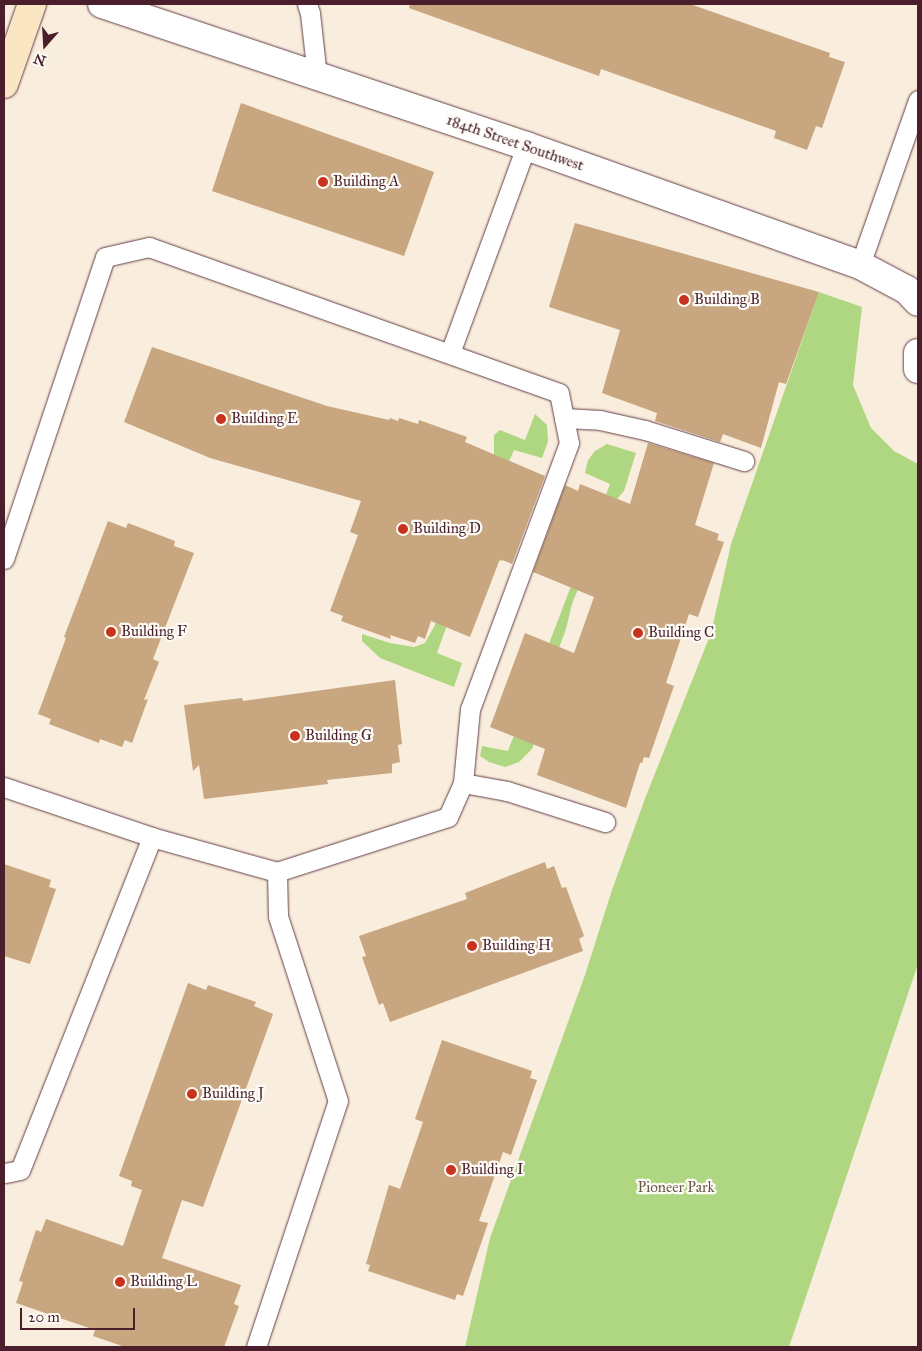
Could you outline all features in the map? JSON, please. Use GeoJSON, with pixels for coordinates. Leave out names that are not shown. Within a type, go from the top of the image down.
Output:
{"type":"FeatureCollection","features":[{"type":"Feature","properties":{"kind":"main road"},"geometry":{"type":"LineString","coordinates":[[4,84],[32,4]]}},
{"type":"Feature","properties":{"kind":"street","name":"184th Street Southwest"},"geometry":{"type":"LineString","coordinates":[[102,4],[526,146],[860,265],[907,290],[918,302]]}},
{"type":"Feature","properties":{"kind":"street"},"geometry":{"type":"LineString","coordinates":[[918,353],[918,369]]}},
{"type":"Feature","properties":{"kind":"lane"},"geometry":{"type":"LineString","coordinates":[[307,4],[310,13],[317,76]]}},
{"type":"Feature","properties":{"kind":"lane"},"geometry":{"type":"LineString","coordinates":[[860,265],[918,100]]}},
{"type":"Feature","properties":{"kind":"lane"},"geometry":{"type":"LineString","coordinates":[[450,353],[526,146]]}},
{"type":"Feature","properties":{"kind":"lane"},"geometry":{"type":"LineString","coordinates":[[4,559],[105,257],[148,247],[559,393],[569,443],[470,709],[463,783],[448,817],[277,872],[152,837],[4,787]]}},
{"type":"Feature","properties":{"kind":"lane"},"geometry":{"type":"LineString","coordinates":[[564,418],[600,420],[644,430],[744,461]]}},
{"type":"Feature","properties":{"kind":"lane"},"geometry":{"type":"LineString","coordinates":[[463,783],[506,792],[605,822]]}},
{"type":"Feature","properties":{"kind":"lane"},"geometry":{"type":"LineString","coordinates":[[4,1173],[20,1170],[152,837]]}},
{"type":"Feature","properties":{"kind":"lane"},"geometry":{"type":"LineString","coordinates":[[256,1347],[338,1101],[278,916],[277,872]]}},
{"type":"Feature","properties":{"kind":"green space","name":"Pioneer Park"},"geometry":{"type":"Polygon","coordinates":[[[819,292],[862,307],[853,385],[871,428],[894,451],[918,464],[918,964],[789,1347],[465,1347],[490,1238],[585,975],[612,890],[646,796],[711,633],[731,544],[819,292]]]}},
{"type":"Feature","properties":{"kind":"green space"},"geometry":{"type":"Polygon","coordinates":[[[535,414],[547,425],[548,442],[542,458],[514,450],[482,524],[506,549],[502,561],[473,553],[437,653],[462,663],[454,687],[380,658],[362,641],[362,634],[390,643],[414,647],[425,643],[436,623],[494,459],[494,435],[500,430],[525,440],[535,414]]]}},
{"type":"Feature","properties":{"kind":"green space"},"geometry":{"type":"Polygon","coordinates":[[[607,444],[636,453],[624,491],[612,505],[572,604],[566,629],[546,683],[536,739],[532,749],[519,762],[505,767],[489,762],[480,756],[482,746],[508,751],[610,484],[585,473],[588,460],[595,451],[607,444]]]}},
{"type":"Feature","properties":{"kind":"building"},"geometry":{"type":"Polygon","coordinates":[[[410,4],[690,4],[830,53],[829,57],[845,62],[822,128],[816,126],[807,150],[774,138],[776,131],[601,69],[599,76],[409,8],[410,4]]]}},
{"type":"Feature","properties":{"kind":"building","name":"Building A"},"geometry":{"type":"Polygon","coordinates":[[[241,103],[434,172],[404,256],[212,191],[241,103]]]}},
{"type":"Feature","properties":{"kind":"building","name":"Building B"},"geometry":{"type":"Polygon","coordinates":[[[575,223],[819,292],[786,384],[779,382],[761,448],[723,434],[720,442],[655,421],[657,413],[602,393],[620,330],[549,307],[575,223]]]}},
{"type":"Feature","properties":{"kind":"building"},"geometry":{"type":"Polygon","coordinates":[[[152,347],[327,406],[389,420],[390,418],[398,421],[399,418],[418,424],[419,420],[467,437],[465,442],[545,476],[512,564],[500,559],[470,637],[431,621],[425,639],[418,636],[415,643],[390,635],[391,639],[341,621],[343,616],[330,611],[358,535],[350,532],[361,501],[210,458],[124,422],[152,347]]]}},
{"type":"Feature","properties":{"kind":"building"},"geometry":{"type":"Polygon","coordinates":[[[648,443],[714,463],[695,525],[719,534],[717,540],[724,542],[698,617],[689,614],[666,683],[674,686],[649,758],[644,757],[642,763],[640,763],[626,808],[537,775],[545,749],[490,727],[525,633],[574,653],[594,597],[533,572],[565,485],[578,491],[580,484],[630,504],[648,443]]]}},
{"type":"Feature","properties":{"kind":"building","name":"Building F"},"geometry":{"type":"Polygon","coordinates":[[[108,521],[126,528],[128,523],[175,541],[174,546],[194,553],[153,659],[159,662],[144,700],[148,699],[132,743],[125,740],[122,747],[100,739],[99,743],[49,724],[51,719],[38,714],[66,638],[64,637],[108,521]]]}},
{"type":"Feature","properties":{"kind":"building","name":"Building G"},"geometry":{"type":"Polygon","coordinates":[[[395,680],[402,744],[398,745],[400,762],[392,764],[392,773],[327,780],[328,784],[204,799],[199,765],[193,771],[184,705],[242,698],[243,701],[395,680]]]}},
{"type":"Feature","properties":{"kind":"building","name":"Building H"},"geometry":{"type":"Polygon","coordinates":[[[545,862],[547,869],[554,866],[562,888],[566,887],[584,936],[579,939],[583,951],[390,1022],[383,1003],[379,1005],[362,957],[366,956],[359,936],[467,899],[465,893],[545,862]]]}},
{"type":"Feature","properties":{"kind":"building"},"geometry":{"type":"Polygon","coordinates":[[[4,864],[51,880],[49,887],[56,889],[30,964],[4,956],[4,864]]]}},
{"type":"Feature","properties":{"kind":"building"},"geometry":{"type":"Polygon","coordinates":[[[188,983],[206,990],[208,985],[256,1002],[254,1006],[273,1014],[203,1207],[182,1200],[162,1258],[241,1285],[234,1304],[239,1306],[224,1347],[125,1347],[93,1336],[95,1330],[16,1303],[23,1282],[19,1281],[36,1230],[41,1232],[46,1219],[123,1246],[142,1190],[131,1186],[132,1181],[119,1176],[188,983]]]}},
{"type":"Feature","properties":{"kind":"building","name":"Building I"},"geometry":{"type":"Polygon","coordinates":[[[442,1040],[532,1071],[530,1078],[537,1080],[511,1155],[503,1152],[479,1221],[488,1223],[463,1296],[457,1294],[455,1300],[368,1271],[370,1265],[366,1264],[389,1185],[400,1189],[423,1122],[415,1119],[442,1040]]]}},
{"type":"Feature","properties":{"kind":"place","name":"Building A"},"geometry":{"type":"Point","coordinates":[323,182]}},
{"type":"Feature","properties":{"kind":"place","name":"Building B"},"geometry":{"type":"Point","coordinates":[684,300]}},
{"type":"Feature","properties":{"kind":"place","name":"Building E"},"geometry":{"type":"Point","coordinates":[221,419]}},
{"type":"Feature","properties":{"kind":"place","name":"Building D"},"geometry":{"type":"Point","coordinates":[403,529]}},
{"type":"Feature","properties":{"kind":"place","name":"Building F"},"geometry":{"type":"Point","coordinates":[111,632]}},
{"type":"Feature","properties":{"kind":"place","name":"Building C"},"geometry":{"type":"Point","coordinates":[638,633]}},
{"type":"Feature","properties":{"kind":"place","name":"Building G"},"geometry":{"type":"Point","coordinates":[295,736]}},
{"type":"Feature","properties":{"kind":"place","name":"Building H"},"geometry":{"type":"Point","coordinates":[472,946]}},
{"type":"Feature","properties":{"kind":"place","name":"Building J"},"geometry":{"type":"Point","coordinates":[192,1094]}},
{"type":"Feature","properties":{"kind":"place","name":"Building I"},"geometry":{"type":"Point","coordinates":[451,1170]}},
{"type":"Feature","properties":{"kind":"place","name":"Building L"},"geometry":{"type":"Point","coordinates":[120,1282]}}]}
